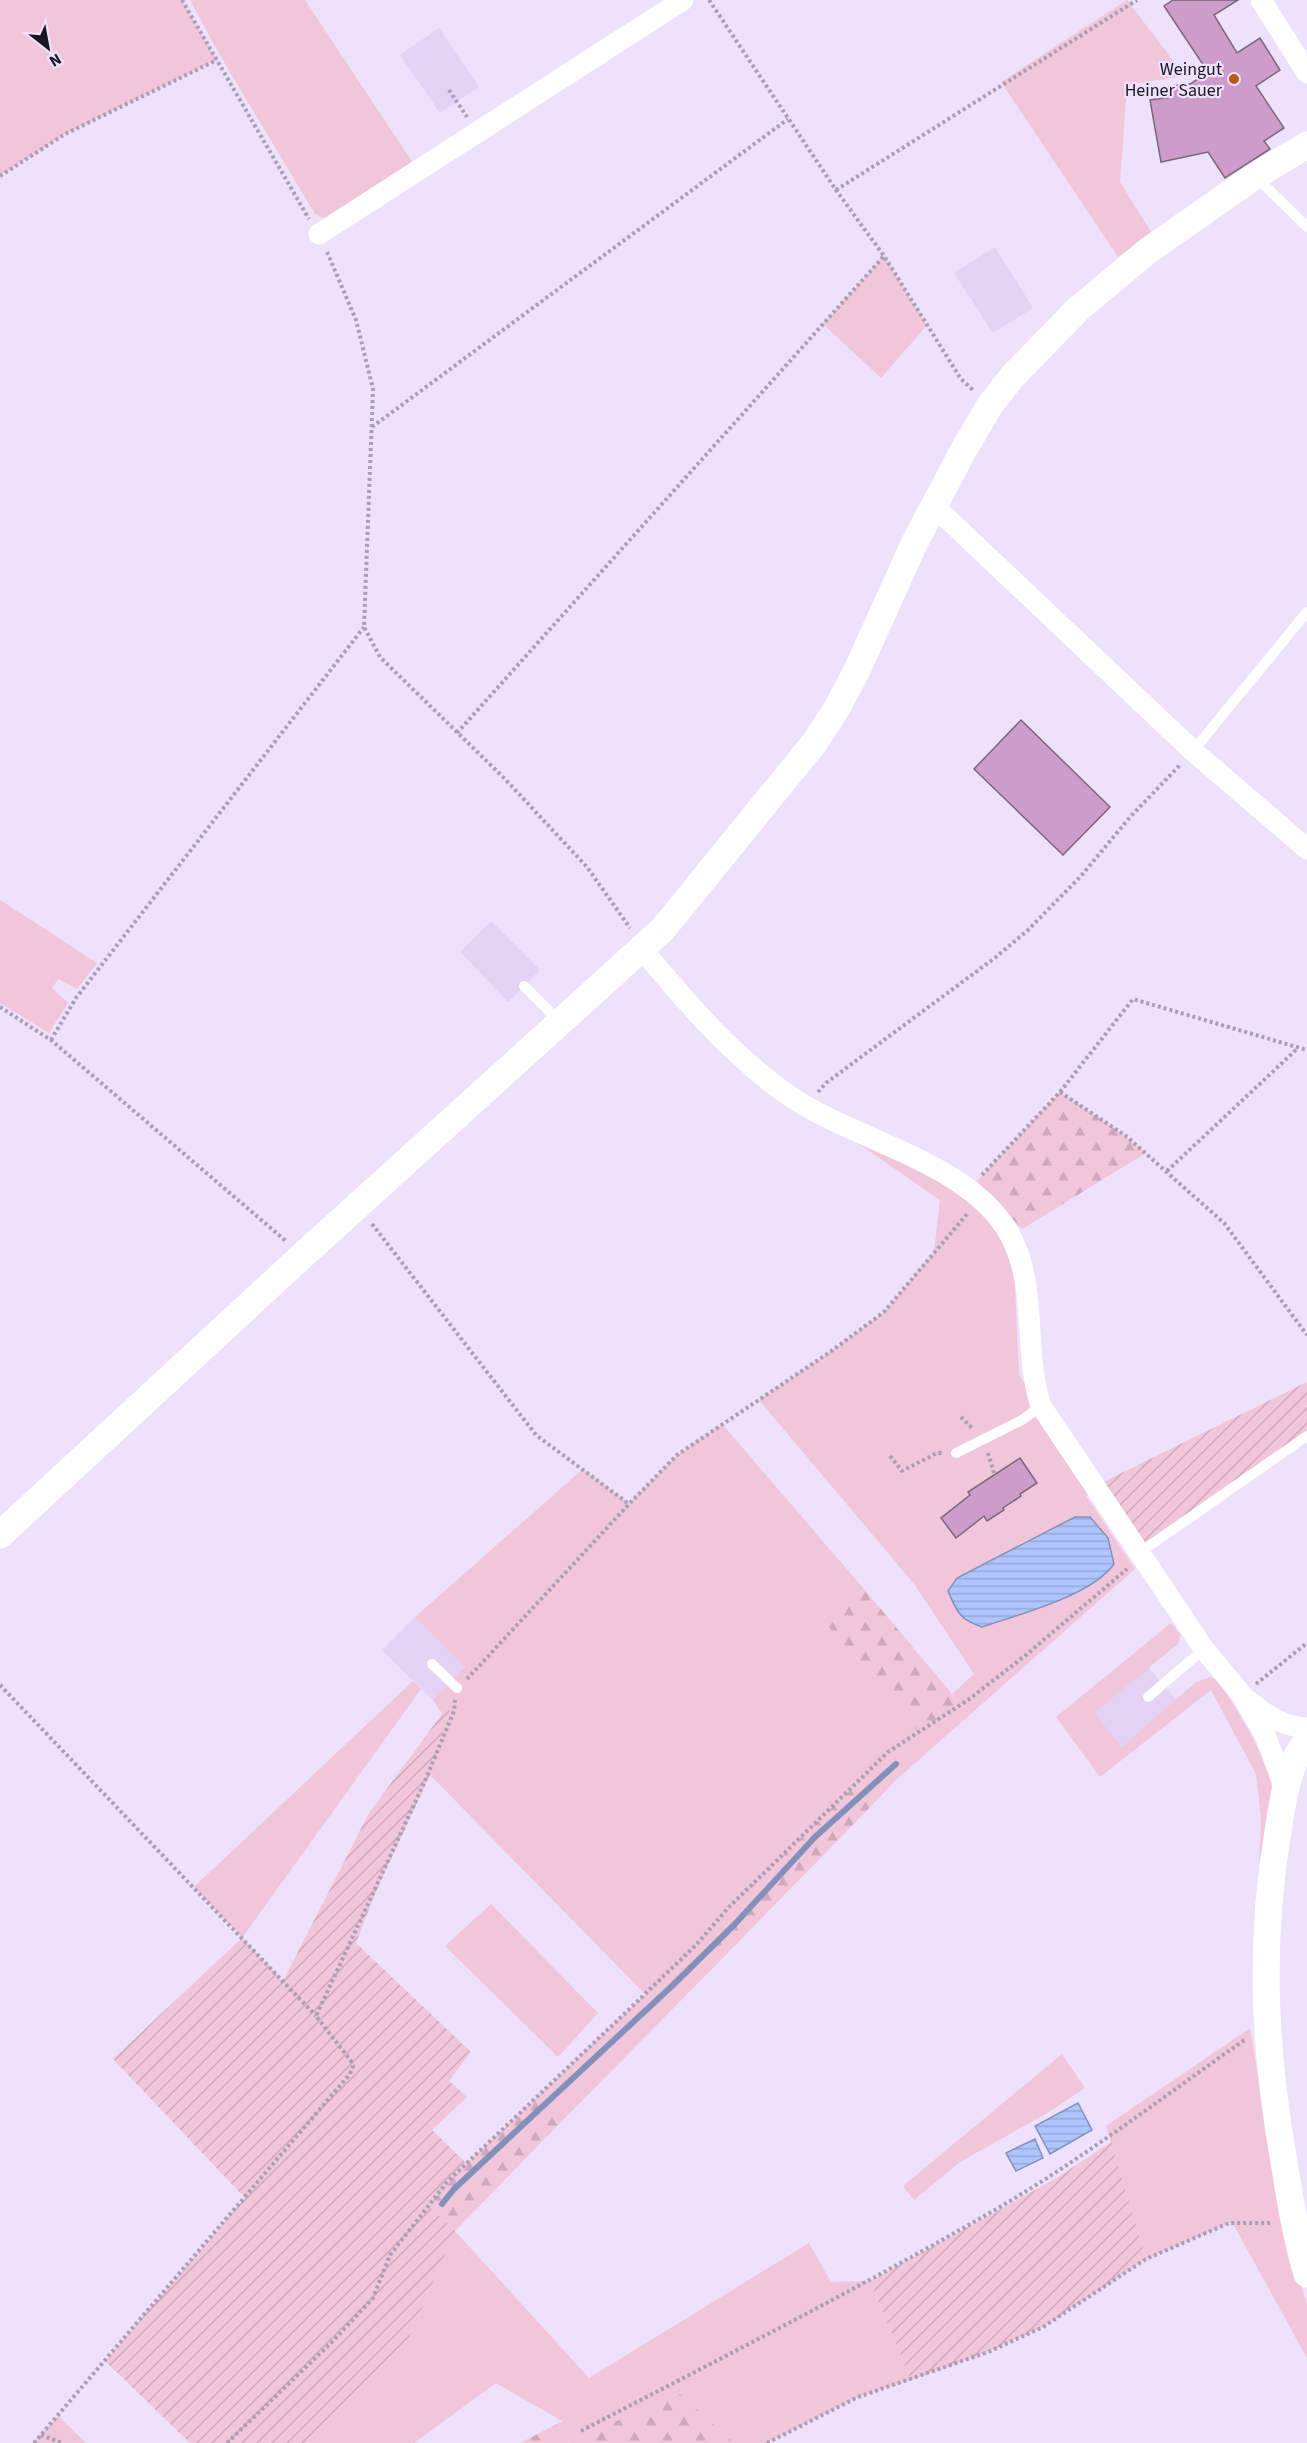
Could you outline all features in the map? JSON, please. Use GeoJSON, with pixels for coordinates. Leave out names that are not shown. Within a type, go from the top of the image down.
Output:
{"type":"FeatureCollection","features":[{"type":"Feature","properties":{"kind":"street"},"geometry":{"type":"LineString","coordinates":[[319,234],[683,0]]}},
{"type":"Feature","properties":{"kind":"street"},"geometry":{"type":"LineString","coordinates":[[1261,0],[1307,73]]}},
{"type":"Feature","properties":{"kind":"street"},"geometry":{"type":"LineString","coordinates":[[0,1535],[559,1021],[642,950],[689,898],[815,742],[837,708],[934,506],[990,405],[1038,349],[1077,310],[1149,250],[1256,176],[1307,145]]}},
{"type":"Feature","properties":{"kind":"street"},"geometry":{"type":"LineString","coordinates":[[934,506],[1193,751],[1307,849]]}},
{"type":"Feature","properties":{"kind":"street"},"geometry":{"type":"LineString","coordinates":[[642,950],[678,992],[764,1078],[807,1106],[975,1194],[1010,1235],[1024,1274],[1034,1386],[1041,1406],[1204,1649],[1242,1695],[1272,1751],[1285,1788]]}},
{"type":"Feature","properties":{"kind":"street"},"geometry":{"type":"LineString","coordinates":[[1242,1695],[1270,1717],[1307,1728]]}},
{"type":"Feature","properties":{"kind":"street"},"geometry":{"type":"LineString","coordinates":[[1307,1740],[1296,1759],[1285,1788],[1269,1882],[1265,1939],[1266,2025],[1281,2144],[1294,2221],[1307,2274]]}},
{"type":"Feature","properties":{"kind":"lane"},"geometry":{"type":"LineString","coordinates":[[1256,176],[1307,227]]}},
{"type":"Feature","properties":{"kind":"lane"},"geometry":{"type":"LineString","coordinates":[[1193,751],[1307,612]]}},
{"type":"Feature","properties":{"kind":"lane"},"geometry":{"type":"LineString","coordinates":[[524,986],[559,1021]]}},
{"type":"Feature","properties":{"kind":"lane"},"geometry":{"type":"LineString","coordinates":[[956,1452],[1022,1420],[1041,1406]]}},
{"type":"Feature","properties":{"kind":"lane"},"geometry":{"type":"LineString","coordinates":[[1140,1555],[1307,1436]]}},
{"type":"Feature","properties":{"kind":"lane"},"geometry":{"type":"LineString","coordinates":[[1149,1697],[1204,1649]]}},
{"type":"Feature","properties":{"kind":"lane"},"geometry":{"type":"LineString","coordinates":[[432,1664],[457,1688]]}},
{"type":"Feature","properties":{"kind":"path"},"geometry":{"type":"LineString","coordinates":[[182,0],[319,234],[356,320],[373,389],[363,627],[380,657],[505,779],[587,867],[621,913],[642,950]]}},
{"type":"Feature","properties":{"kind":"path"},"geometry":{"type":"LineString","coordinates":[[709,0],[836,190],[884,256],[960,379],[990,405]]}},
{"type":"Feature","properties":{"kind":"path"},"geometry":{"type":"LineString","coordinates":[[836,190],[1137,0]]}},
{"type":"Feature","properties":{"kind":"path"},"geometry":{"type":"LineString","coordinates":[[0,176],[65,134],[217,60]]}},
{"type":"Feature","properties":{"kind":"path"},"geometry":{"type":"LineString","coordinates":[[449,90],[477,133]]}},
{"type":"Feature","properties":{"kind":"path"},"geometry":{"type":"LineString","coordinates":[[372,427],[788,119]]}},
{"type":"Feature","properties":{"kind":"path"},"geometry":{"type":"LineString","coordinates":[[458,733],[884,256]]}},
{"type":"Feature","properties":{"kind":"path"},"geometry":{"type":"LineString","coordinates":[[51,1040],[76,998],[363,627]]}},
{"type":"Feature","properties":{"kind":"path"},"geometry":{"type":"LineString","coordinates":[[807,1106],[826,1083],[996,957],[1028,930],[1081,876],[1131,816],[1193,751]]}},
{"type":"Feature","properties":{"kind":"path"},"geometry":{"type":"LineString","coordinates":[[316,2016],[425,1780],[454,1711],[457,1688],[677,1455],[830,1352],[885,1312],[975,1194],[1060,1092],[1133,999],[1307,1050]]}},
{"type":"Feature","properties":{"kind":"path"},"geometry":{"type":"LineString","coordinates":[[0,1008],[51,1040],[302,1256]]}},
{"type":"Feature","properties":{"kind":"path"},"geometry":{"type":"LineString","coordinates":[[1167,1171],[1298,1048]]}},
{"type":"Feature","properties":{"kind":"path"},"geometry":{"type":"LineString","coordinates":[[1060,1092],[1118,1130],[1224,1223],[1307,1335]]}},
{"type":"Feature","properties":{"kind":"path"},"geometry":{"type":"LineString","coordinates":[[358,1206],[536,1435],[629,1504]]}},
{"type":"Feature","properties":{"kind":"path"},"geometry":{"type":"LineString","coordinates":[[890,1456],[902,1471],[938,1453],[956,1452]]}},
{"type":"Feature","properties":{"kind":"path"},"geometry":{"type":"LineString","coordinates":[[227,2443],[332,2342],[373,2298],[390,2255],[448,2181],[697,1944],[728,1908],[888,1752],[993,1681],[1140,1555]]}},
{"type":"Feature","properties":{"kind":"path"},"geometry":{"type":"LineString","coordinates":[[1242,1695],[1307,1643]]}},
{"type":"Feature","properties":{"kind":"path"},"geometry":{"type":"LineString","coordinates":[[0,1685],[316,2016],[353,2066],[350,2074],[34,2443]]}},
{"type":"Feature","properties":{"kind":"path"},"geometry":{"type":"LineString","coordinates":[[581,2431],[798,2318],[1009,2201],[1066,2165],[1266,2025]]}},
{"type":"Feature","properties":{"kind":"path"},"geometry":{"type":"LineString","coordinates":[[767,2443],[858,2397],[988,2352],[1043,2327],[1146,2259],[1229,2223],[1294,2221]]}},
{"type":"Feature","properties":{"kind":"path"},"geometry":{"type":"LineString","coordinates":[[41,2435],[62,2443]]}},
{"type":"Feature","properties":{"kind":"shaded area"},"geometry":{"type":"Polygon","coordinates":[[[439,28],[479,87],[440,113],[400,55],[439,28]]]}},
{"type":"Feature","properties":{"kind":"shaded area"},"geometry":{"type":"Polygon","coordinates":[[[995,247],[1033,308],[993,333],[954,273],[995,247]]]}},
{"type":"Feature","properties":{"kind":"shaded area"},"geometry":{"type":"Polygon","coordinates":[[[491,921],[540,970],[508,1002],[460,952],[491,921]]]}},
{"type":"Feature","properties":{"kind":"shaded area"},"geometry":{"type":"Polygon","coordinates":[[[415,1617],[466,1667],[433,1700],[382,1650],[415,1617]]]}},
{"type":"Feature","properties":{"kind":"shaded area"},"geometry":{"type":"Polygon","coordinates":[[[1148,1667],[1177,1701],[1122,1747],[1093,1713],[1148,1667]]]}},
{"type":"Feature","properties":{"kind":"green space"},"geometry":{"type":"Polygon","coordinates":[[[0,0],[182,0],[217,60],[65,134],[0,176],[0,0]]]}},
{"type":"Feature","properties":{"kind":"green space"},"geometry":{"type":"Polygon","coordinates":[[[190,0],[305,0],[415,166],[329,221],[315,214],[221,57],[190,0]]]}},
{"type":"Feature","properties":{"kind":"green space"},"geometry":{"type":"Polygon","coordinates":[[[1127,0],[1185,76],[1127,85],[1120,182],[1153,235],[1118,257],[1001,82],[1127,0]]]}},
{"type":"Feature","properties":{"kind":"green space"},"geometry":{"type":"Polygon","coordinates":[[[884,256],[927,325],[881,378],[823,324],[884,256]]]}},
{"type":"Feature","properties":{"kind":"green space"},"geometry":{"type":"Polygon","coordinates":[[[0,900],[97,963],[77,989],[58,979],[52,988],[68,1003],[49,1033],[0,1003],[0,900]]]}},
{"type":"Feature","properties":{"kind":"green space"},"geometry":{"type":"Polygon","coordinates":[[[1060,1092],[1126,1136],[1146,1153],[1022,1229],[977,1181],[1060,1092]]]}},
{"type":"Feature","properties":{"kind":"green space"},"geometry":{"type":"Polygon","coordinates":[[[856,1142],[931,1176],[966,1197],[992,1224],[1007,1244],[1014,1266],[1019,1375],[1096,1490],[1086,1496],[1135,1569],[896,1780],[876,1801],[860,1781],[728,1908],[697,1943],[717,1964],[566,2117],[539,2095],[645,1994],[430,1775],[449,1709],[442,1714],[433,1700],[465,1667],[415,1617],[583,1469],[629,1503],[677,1455],[722,1424],[864,1589],[822,1619],[958,1707],[952,1694],[974,1674],[914,1584],[759,1400],[884,1312],[934,1252],[940,1200],[856,1142]]]}},
{"type":"Feature","properties":{"kind":"green space"},"geometry":{"type":"Polygon","coordinates":[[[1307,1382],[1307,1433],[1141,1548],[1101,1483],[1307,1382]]]}},
{"type":"Feature","properties":{"kind":"green space"},"geometry":{"type":"Polygon","coordinates":[[[864,1589],[952,1694],[958,1707],[919,1733],[822,1619],[864,1589]]]}},
{"type":"Feature","properties":{"kind":"green space"},"geometry":{"type":"Polygon","coordinates":[[[1171,1623],[1180,1634],[1179,1643],[1094,1713],[1122,1747],[1196,1682],[1210,1677],[1218,1680],[1260,1752],[1271,1782],[1271,1811],[1259,1863],[1261,1818],[1256,1774],[1211,1690],[1100,1777],[1056,1717],[1171,1623]]]}},
{"type":"Feature","properties":{"kind":"green space"},"geometry":{"type":"Polygon","coordinates":[[[413,1681],[421,1689],[242,1938],[194,1887],[413,1681]]]}},
{"type":"Feature","properties":{"kind":"green space"},"geometry":{"type":"Polygon","coordinates":[[[450,1708],[430,1775],[377,1889],[356,1943],[471,2052],[449,2081],[467,2097],[432,2130],[467,2164],[448,2181],[429,2206],[455,2231],[406,2345],[308,2443],[190,2443],[105,2361],[245,2198],[113,2059],[242,1938],[283,1981],[369,1813],[442,1714],[450,1708]]]}},
{"type":"Feature","properties":{"kind":"green space"},"geometry":{"type":"Polygon","coordinates":[[[860,1781],[876,1801],[717,1964],[697,1944],[728,1908],[860,1781]]]}},
{"type":"Feature","properties":{"kind":"green space"},"geometry":{"type":"Polygon","coordinates":[[[491,1904],[598,2013],[558,2057],[445,1946],[491,1904]]]}},
{"type":"Feature","properties":{"kind":"green space"},"geometry":{"type":"Polygon","coordinates":[[[1250,2028],[1285,2236],[1307,2305],[1307,2358],[1232,2222],[1146,2259],[1106,2126],[1250,2028]]]}},
{"type":"Feature","properties":{"kind":"green space"},"geometry":{"type":"Polygon","coordinates":[[[1062,2054],[1085,2088],[1049,2112],[960,2162],[914,2200],[903,2186],[1062,2054]]]}},
{"type":"Feature","properties":{"kind":"green space"},"geometry":{"type":"Polygon","coordinates":[[[539,2095],[566,2117],[455,2231],[429,2206],[448,2181],[539,2095]]]}},
{"type":"Feature","properties":{"kind":"green space"},"geometry":{"type":"Polygon","coordinates":[[[1111,2142],[1146,2259],[1043,2327],[988,2352],[911,2380],[870,2281],[1055,2179],[1111,2142]]]}},
{"type":"Feature","properties":{"kind":"green space"},"geometry":{"type":"Polygon","coordinates":[[[455,2231],[589,2378],[809,2243],[831,2282],[870,2281],[911,2380],[858,2397],[767,2443],[734,2443],[679,2393],[568,2443],[560,2443],[562,2421],[496,2383],[414,2443],[308,2443],[406,2345],[455,2231]]]}},
{"type":"Feature","properties":{"kind":"green space"},"geometry":{"type":"Polygon","coordinates":[[[679,2393],[734,2443],[568,2443],[679,2393]]]}},
{"type":"Feature","properties":{"kind":"green space"},"geometry":{"type":"Polygon","coordinates":[[[58,2416],[86,2443],[33,2443],[58,2416]]]}},
{"type":"Feature","properties":{"kind":"green space"},"geometry":{"type":"Polygon","coordinates":[[[563,2421],[560,2443],[520,2443],[563,2421]]]}},
{"type":"Feature","properties":{"kind":"water"},"geometry":{"type":"Polygon","coordinates":[[[1075,1517],[1090,1517],[1108,1538],[1114,1564],[1103,1575],[1089,1586],[1054,1603],[982,1627],[960,1614],[948,1591],[957,1578],[1075,1517]]]}},
{"type":"Feature","properties":{"kind":"water"},"geometry":{"type":"Polygon","coordinates":[[[1078,2103],[1092,2130],[1050,2154],[1035,2126],[1078,2103]]]}},
{"type":"Feature","properties":{"kind":"water"},"geometry":{"type":"Polygon","coordinates":[[[1035,2139],[1043,2158],[1016,2171],[1006,2153],[1035,2139]]]}},
{"type":"Feature","properties":{"kind":"building"},"geometry":{"type":"Polygon","coordinates":[[[1173,0],[1238,0],[1214,15],[1237,53],[1260,38],[1280,70],[1256,86],[1284,128],[1264,141],[1270,149],[1225,178],[1208,152],[1161,162],[1150,100],[1172,97],[1171,86],[1190,84],[1208,72],[1164,6],[1173,0]]]}},
{"type":"Feature","properties":{"kind":"building"},"geometry":{"type":"Polygon","coordinates":[[[1021,720],[1110,807],[1063,855],[974,769],[1021,720]]]}},
{"type":"Feature","properties":{"kind":"building"},"geometry":{"type":"Polygon","coordinates":[[[1020,1458],[1037,1483],[1020,1494],[1021,1496],[1003,1508],[1004,1510],[987,1521],[984,1516],[956,1538],[941,1518],[970,1495],[968,1492],[1020,1458]]]}},
{"type":"Feature","properties":{"kind":"waterway"},"geometry":{"type":"LineString","coordinates":[[442,2204],[454,2189],[673,1985],[734,1925],[815,1837],[896,1764]]}},
{"type":"Feature","properties":{"kind":"place","name":"Weingut Heiner Sauer"},"geometry":{"type":"Point","coordinates":[1234,79]}}]}
